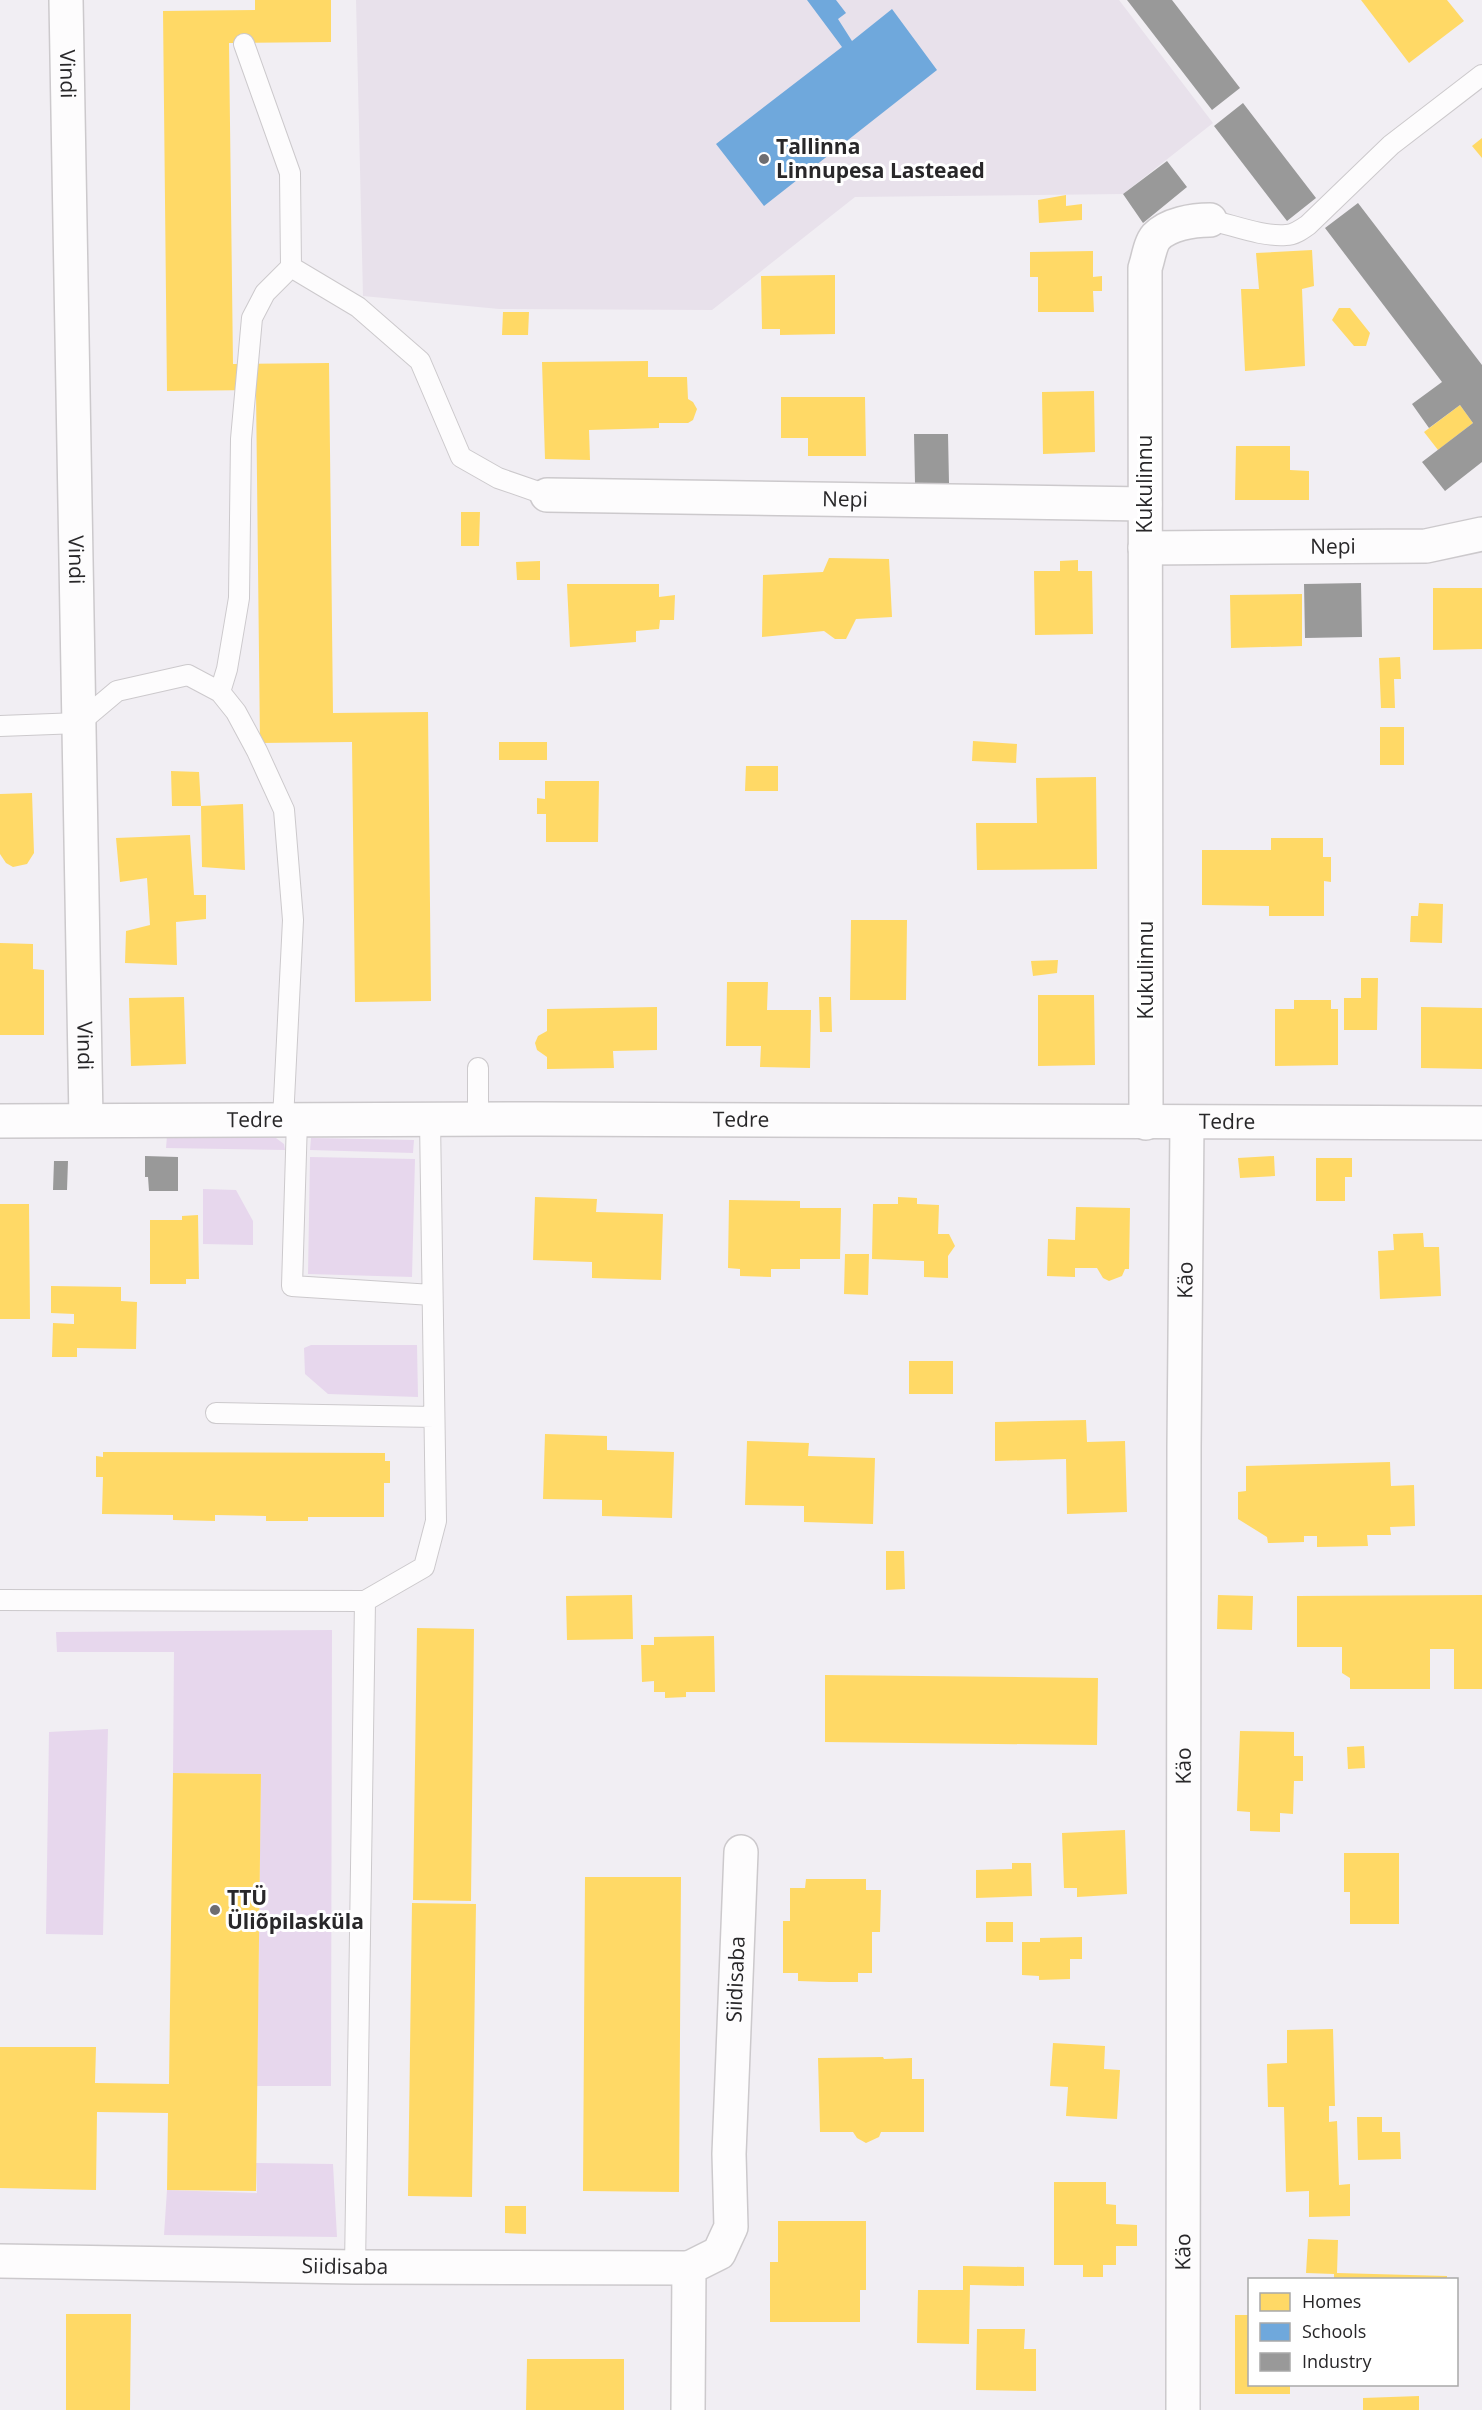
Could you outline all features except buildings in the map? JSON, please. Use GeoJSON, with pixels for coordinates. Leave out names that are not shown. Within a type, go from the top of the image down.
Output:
{"type":"FeatureCollection","features":[{"type":"Feature","properties":{"kind":"street","name":"Vindi"},"geometry":{"type":"LineString","coordinates":[[66,0],[86,1120]]}},
{"type":"Feature","properties":{"kind":"street","name":"Kukulinnu"},"geometry":{"type":"LineString","coordinates":[[1146,1123],[1144,268],[1156,237],[1172,227],[1194,220],[1210,220]]}},
{"type":"Feature","properties":{"kind":"street","name":"Nepi"},"geometry":{"type":"LineString","coordinates":[[547,495],[1145,504]]}},
{"type":"Feature","properties":{"kind":"street","name":"Nepi"},"geometry":{"type":"LineString","coordinates":[[1145,548],[1426,546],[1482,534]]}},
{"type":"Feature","properties":{"kind":"street","name":"Tedre"},"geometry":{"type":"LineString","coordinates":[[0,1121],[1482,1123]]}},
{"type":"Feature","properties":{"kind":"street","name":"Käo"},"geometry":{"type":"LineString","coordinates":[[1183,2410],[1184,1447],[1187,1123]]}},
{"type":"Feature","properties":{"kind":"street","name":"Siidisaba"},"geometry":{"type":"LineString","coordinates":[[0,2261],[355,2267],[689,2268],[719,2253],[731,2227],[729,2154],[741,1852]]}},
{"type":"Feature","properties":{"kind":"street"},"geometry":{"type":"LineString","coordinates":[[688,2410],[689,2268]]}},
{"type":"Feature","properties":{"kind":"lane"},"geometry":{"type":"LineString","coordinates":[[220,692],[227,669],[239,598],[241,439],[252,318],[266,293],[291,267],[291,173],[244,44]]}},
{"type":"Feature","properties":{"kind":"lane","name":"Kukulinnu"},"geometry":{"type":"LineString","coordinates":[[1210,220],[1270,234],[1287,235],[1298,232],[1391,145],[1482,75]]}},
{"type":"Feature","properties":{"kind":"lane"},"geometry":{"type":"LineString","coordinates":[[291,267],[358,307],[420,361],[460,458],[498,477],[547,495]]}},
{"type":"Feature","properties":{"kind":"lane"},"geometry":{"type":"LineString","coordinates":[[0,726],[79,723],[117,691],[188,675],[220,692],[236,712],[284,810],[293,920],[290,1120],[292,1286],[432,1295]]}},
{"type":"Feature","properties":{"kind":"lane"},"geometry":{"type":"LineString","coordinates":[[478,1068],[478,1120]]}},
{"type":"Feature","properties":{"kind":"lane"},"geometry":{"type":"LineString","coordinates":[[0,1600],[365,1601],[424,1567],[436,1521],[430,1120]]}},
{"type":"Feature","properties":{"kind":"lane"},"geometry":{"type":"LineString","coordinates":[[216,1413],[434,1417]]}},
{"type":"Feature","properties":{"kind":"lane"},"geometry":{"type":"LineString","coordinates":[[355,2267],[365,1601]]}},
{"type":"Feature","properties":{"kind":"shaded area","name":"Tallinna Linnupesa Lasteaed"},"geometry":{"type":"Polygon","coordinates":[[[356,0],[1119,0],[1213,123],[1123,194],[855,197],[712,310],[499,309],[363,296],[356,0]]]}},
{"type":"Feature","properties":{"kind":"shaded area"},"geometry":{"type":"Polygon","coordinates":[[[167,1136],[276,1138],[284,1144],[285,1150],[166,1148],[167,1136]]]}},
{"type":"Feature","properties":{"kind":"shaded area"},"geometry":{"type":"Polygon","coordinates":[[[311,1138],[414,1140],[413,1153],[310,1150],[311,1138]]]}},
{"type":"Feature","properties":{"kind":"shaded area"},"geometry":{"type":"Polygon","coordinates":[[[310,1157],[415,1159],[412,1277],[308,1274],[310,1157]]]}},
{"type":"Feature","properties":{"kind":"shaded area"},"geometry":{"type":"Polygon","coordinates":[[[203,1189],[236,1190],[253,1221],[253,1245],[203,1244],[203,1189]]]}},
{"type":"Feature","properties":{"kind":"shaded area"},"geometry":{"type":"Polygon","coordinates":[[[311,1345],[417,1345],[418,1397],[328,1394],[305,1374],[304,1348],[311,1345]]]}},
{"type":"Feature","properties":{"kind":"shaded area"},"geometry":{"type":"Polygon","coordinates":[[[332,1630],[331,2086],[257,2086],[261,1774],[173,1773],[174,1652],[57,1652],[56,1632],[332,1630]]]}},
{"type":"Feature","properties":{"kind":"shaded area"},"geometry":{"type":"Polygon","coordinates":[[[108,1729],[103,1935],[46,1934],[49,1732],[108,1729]]]}},
{"type":"Feature","properties":{"kind":"shaded area"},"geometry":{"type":"Polygon","coordinates":[[[256,2163],[333,2164],[337,2237],[164,2235],[167,2190],[257,2193],[256,2163]]]}},
{"type":"Feature","properties":{"kind":"place","name":"Tallinna Linnupesa Lasteaed"},"geometry":{"type":"Point","coordinates":[764,159]}},
{"type":"Feature","properties":{"kind":"place","name":"TTÜ Üliõpilasküla"},"geometry":{"type":"Point","coordinates":[215,1910]}}]}
